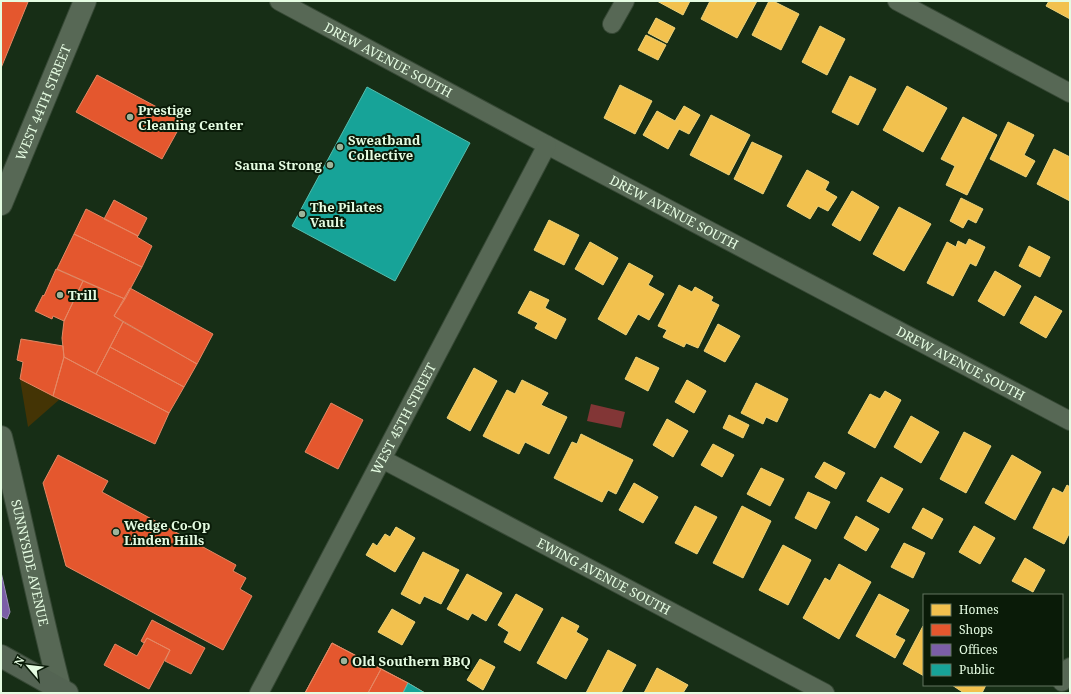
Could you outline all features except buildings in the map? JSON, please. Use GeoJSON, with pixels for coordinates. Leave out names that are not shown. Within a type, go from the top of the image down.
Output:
{"type":"FeatureCollection","features":[{"type":"Feature","properties":{"kind":"main road"},"geometry":{"type":"LineString","coordinates":[[1,656],[63,692]]}},
{"type":"Feature","properties":{"kind":"street","name":"WEST 44TH STREET"},"geometry":{"type":"LineString","coordinates":[[1,204],[84,1]]}},
{"type":"Feature","properties":{"kind":"street","name":"DREW AVENUE SOUTH"},"geometry":{"type":"LineString","coordinates":[[279,1],[547,145],[1070,421]]}},
{"type":"Feature","properties":{"kind":"street"},"geometry":{"type":"LineString","coordinates":[[612,24],[625,1]]}},
{"type":"Feature","properties":{"kind":"street"},"geometry":{"type":"LineString","coordinates":[[897,1],[1070,93]]}},
{"type":"Feature","properties":{"kind":"street","name":"WEST 45TH STREET"},"geometry":{"type":"LineString","coordinates":[[260,693],[547,145]]}},
{"type":"Feature","properties":{"kind":"street","name":"SUNNYSIDE AVENUE"},"geometry":{"type":"LineString","coordinates":[[1,437],[24,530],[48,643],[63,692]]}},
{"type":"Feature","properties":{"kind":"street","name":"EWING AVENUE SOUTH"},"geometry":{"type":"LineString","coordinates":[[382,459],[825,693]]}},
{"type":"Feature","properties":{"kind":"street"},"geometry":{"type":"LineString","coordinates":[[1063,680],[1070,667]]}},
{"type":"Feature","properties":{"kind":"shaded area"},"geometry":{"type":"Polygon","coordinates":[[[20,379],[60,399],[28,427],[20,379]]]}},
{"type":"Feature","properties":{"kind":"shaded area"},"geometry":{"type":"Polygon","coordinates":[[[591,404],[625,412],[621,428],[587,421],[591,404]]]}},
{"type":"Feature","properties":{"kind":"place","name":"Prestige Cleaning Center"},"geometry":{"type":"Point","coordinates":[130,117]}},
{"type":"Feature","properties":{"kind":"place","name":"Sweatband Collective"},"geometry":{"type":"Point","coordinates":[340,147]}},
{"type":"Feature","properties":{"kind":"place","name":"Sauna Strong"},"geometry":{"type":"Point","coordinates":[330,165]}},
{"type":"Feature","properties":{"kind":"place","name":"The Pilates Vault"},"geometry":{"type":"Point","coordinates":[302,214]}},
{"type":"Feature","properties":{"kind":"place","name":"Trill"},"geometry":{"type":"Point","coordinates":[60,295]}},
{"type":"Feature","properties":{"kind":"place","name":"Wedge Co-Op Linden Hills"},"geometry":{"type":"Point","coordinates":[116,532]}},
{"type":"Feature","properties":{"kind":"place","name":"Old Southern BBQ"},"geometry":{"type":"Point","coordinates":[344,661]}}]}
